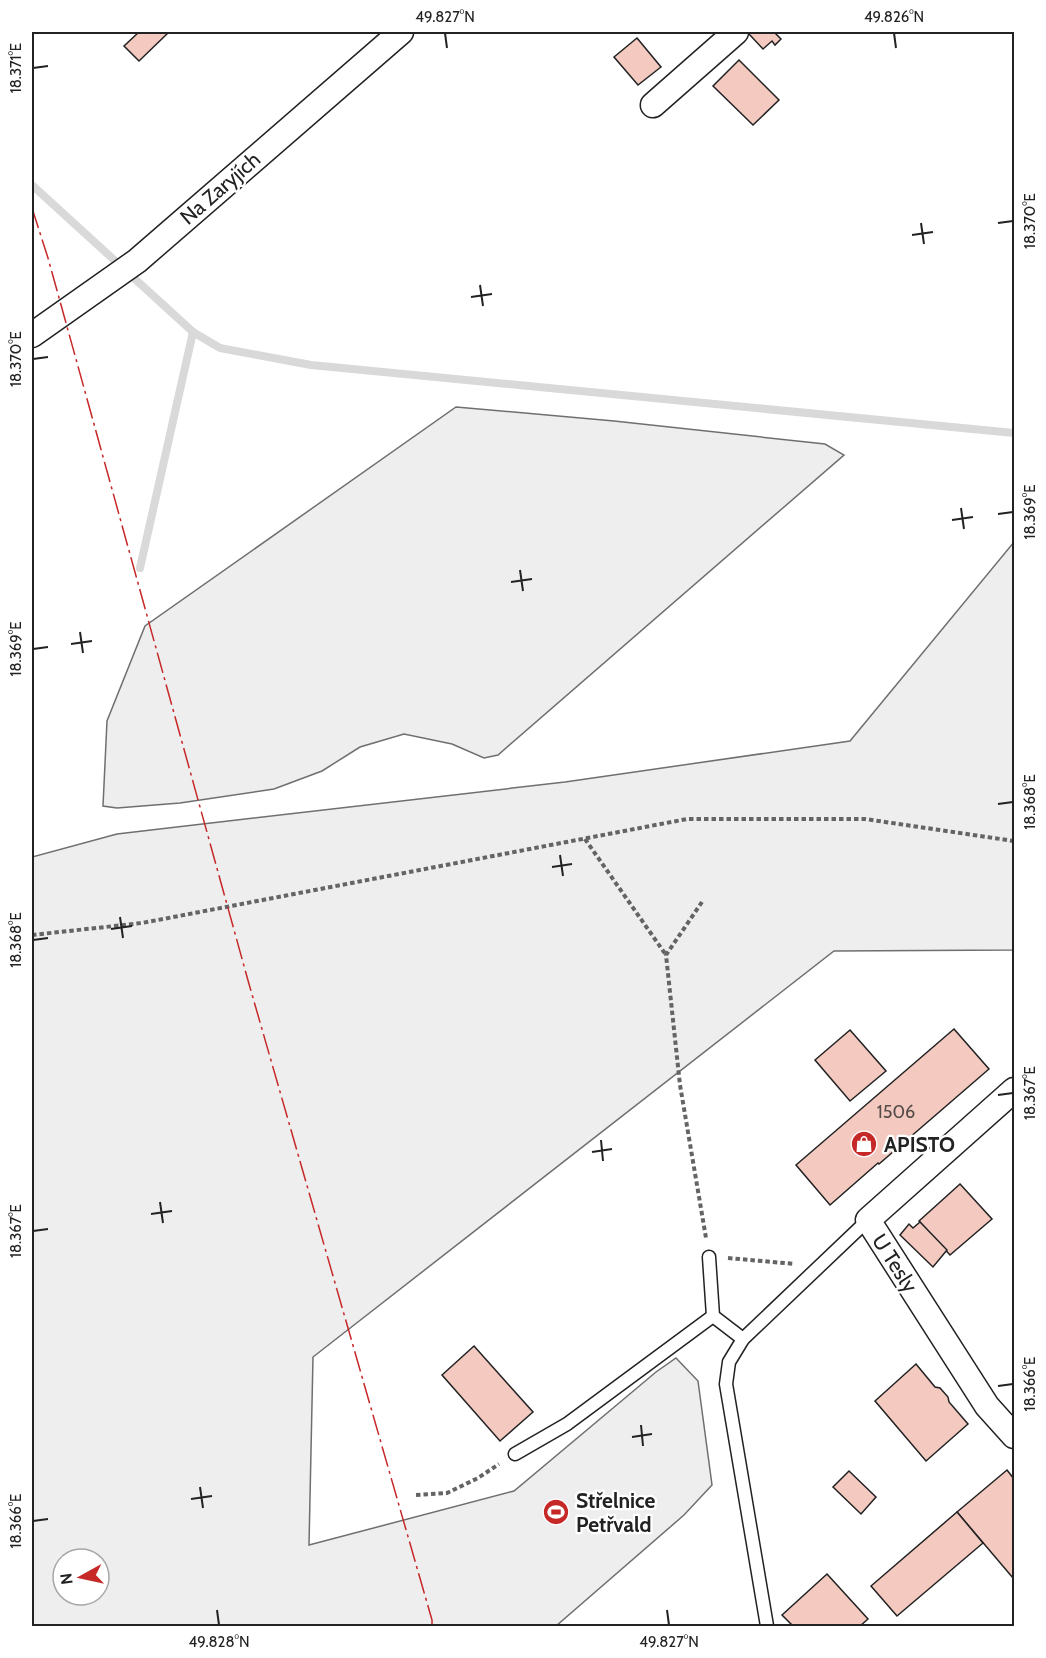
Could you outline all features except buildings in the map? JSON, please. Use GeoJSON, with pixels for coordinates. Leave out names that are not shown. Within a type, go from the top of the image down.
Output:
{"type":"FeatureCollection","features":[{"type":"Feature","properties":{"kind":"street","name":"Na Zaryjích"},"geometry":{"type":"LineString","coordinates":[[32,335],[137,261],[401,32]]}},
{"type":"Feature","properties":{"kind":"street"},"geometry":{"type":"LineString","coordinates":[[653,105],[736,32]]}},
{"type":"Feature","properties":{"kind":"street","name":"U Tesly"},"geometry":{"type":"LineString","coordinates":[[1014,1090],[868,1220],[987,1406],[1014,1436]]}},
{"type":"Feature","properties":{"kind":"lane"},"geometry":{"type":"LineString","coordinates":[[767,1626],[726,1384],[729,1362],[743,1339],[868,1220]]}},
{"type":"Feature","properties":{"kind":"lane"},"geometry":{"type":"LineString","coordinates":[[709,1257],[713,1316],[743,1339]]}},
{"type":"Feature","properties":{"kind":"lane"},"geometry":{"type":"LineString","coordinates":[[515,1454],[567,1424],[713,1316]]}},
{"type":"Feature","properties":{"kind":"path"},"geometry":{"type":"LineString","coordinates":[[32,935],[142,923],[687,819],[865,819],[1014,841]]}},
{"type":"Feature","properties":{"kind":"path"},"geometry":{"type":"LineString","coordinates":[[585,838],[666,955],[680,1084],[709,1257],[820,1266]]}},
{"type":"Feature","properties":{"kind":"path"},"geometry":{"type":"LineString","coordinates":[[666,955],[702,902]]}},
{"type":"Feature","properties":{"kind":"path"},"geometry":{"type":"LineString","coordinates":[[416,1495],[447,1493],[478,1478],[515,1454]]}},
{"type":"Feature","properties":{"kind":"shaded area"},"geometry":{"type":"Polygon","coordinates":[[[456,407],[614,421],[825,444],[844,455],[498,755],[484,758],[452,744],[404,734],[360,747],[322,771],[274,789],[180,803],[117,808],[103,806],[107,721],[145,626],[456,407]]]}},
{"type":"Feature","properties":{"kind":"shaded area"},"geometry":{"type":"Polygon","coordinates":[[[1014,542],[1014,950],[834,951],[313,1357],[309,1545],[514,1491],[656,1372],[676,1358],[698,1381],[712,1485],[684,1515],[556,1626],[32,1626],[32,857],[117,834],[565,782],[850,741],[1014,542]]]}},
{"type":"Feature","properties":{"kind":"waterway"},"geometry":{"type":"LineString","coordinates":[[32,185],[193,332],[220,348],[311,365],[1014,433]]}},
{"type":"Feature","properties":{"kind":"waterway"},"geometry":{"type":"LineString","coordinates":[[140,568],[193,332]]}},
{"type":"Feature","properties":{"kind":"power"},"geometry":{"type":"LineString","coordinates":[[32,208],[48,258],[249,984],[432,1626]]}},
{"type":"Feature","properties":{"kind":"place","name":"APISTO"},"geometry":{"type":"Point","coordinates":[864,1144]}},
{"type":"Feature","properties":{"kind":"place","name":"Střelnice Petřvald"},"geometry":{"type":"Point","coordinates":[556,1512]}}]}
